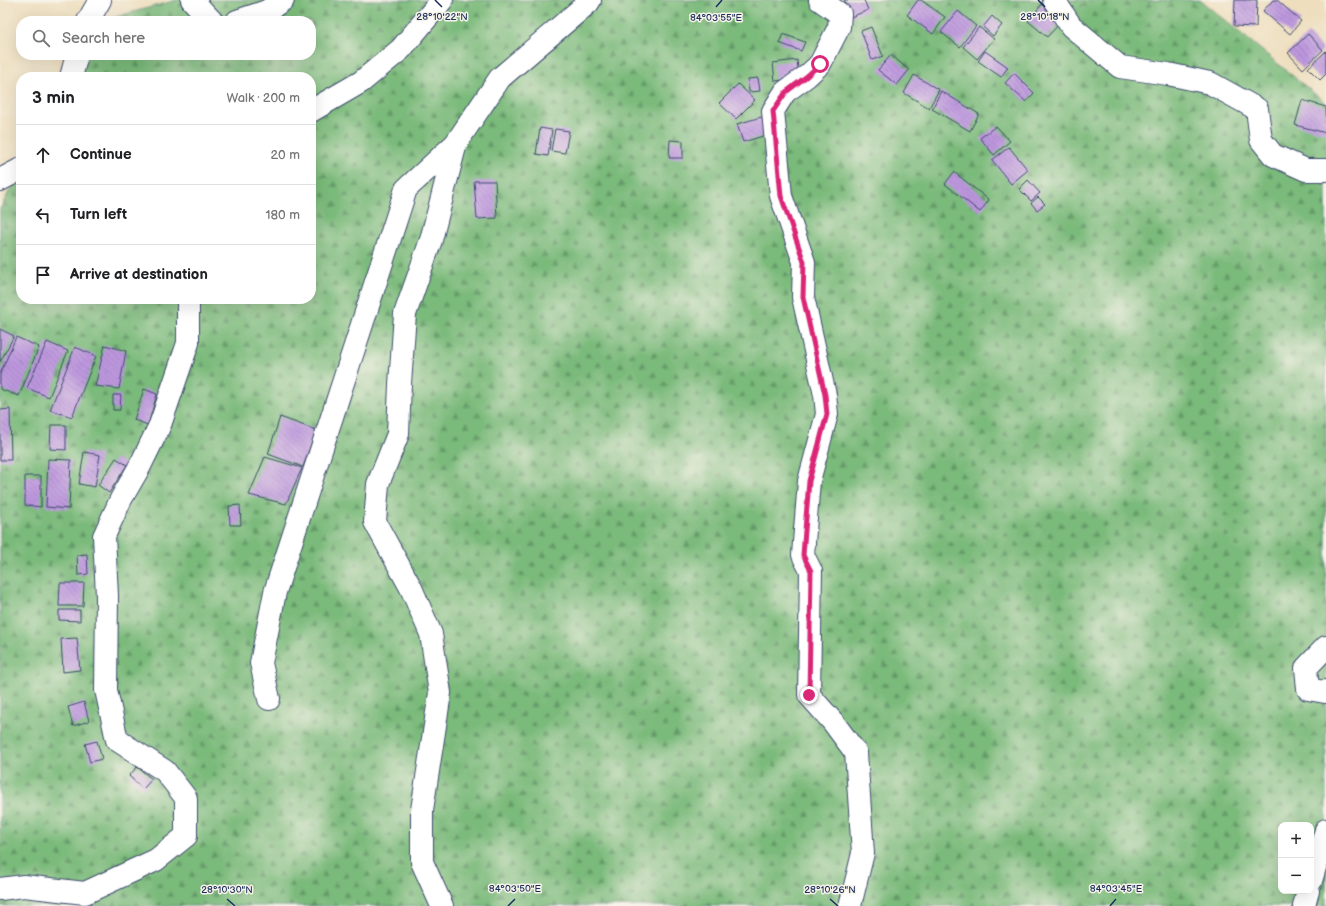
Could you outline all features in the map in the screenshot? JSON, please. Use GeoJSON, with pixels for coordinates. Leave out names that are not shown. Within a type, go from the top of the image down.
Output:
{"type":"FeatureCollection","features":[{"type":"Feature","properties":{"kind":"street"},"geometry":{"type":"LineString","coordinates":[[91,16],[100,0]]}},
{"type":"Feature","properties":{"kind":"street"},"geometry":{"type":"LineString","coordinates":[[192,0],[207,16]]}},
{"type":"Feature","properties":{"kind":"street"},"geometry":{"type":"LineString","coordinates":[[252,16],[267,11],[282,0]]}},
{"type":"Feature","properties":{"kind":"street"},"geometry":{"type":"LineString","coordinates":[[316,108],[361,82],[401,50],[442,0]]}},
{"type":"Feature","properties":{"kind":"street"},"geometry":{"type":"LineString","coordinates":[[270,699],[261,663],[275,592],[406,189],[456,143],[500,78],[590,0]]}},
{"type":"Feature","properties":{"kind":"street"},"geometry":{"type":"LineString","coordinates":[[820,0],[840,14],[840,27],[820,64],[786,92],[773,111],[781,196],[804,262],[803,297],[825,395],[827,414],[809,481],[803,555],[811,571],[809,695],[833,722],[856,753],[863,853],[850,906]]}},
{"type":"Feature","properties":{"kind":"street"},"geometry":{"type":"LineString","coordinates":[[1054,0],[1071,26],[1120,67],[1168,74],[1210,83],[1256,109],[1261,140],[1273,155],[1306,170],[1326,170]]}},
{"type":"Feature","properties":{"kind":"street"},"geometry":{"type":"LineString","coordinates":[[72,72],[76,60]]}},
{"type":"Feature","properties":{"kind":"street"},"geometry":{"type":"LineString","coordinates":[[442,906],[422,862],[422,810],[440,693],[431,634],[411,588],[375,522],[378,484],[398,434],[405,314],[431,240],[456,143]]}},
{"type":"Feature","properties":{"kind":"street"},"geometry":{"type":"LineString","coordinates":[[0,180],[16,172]]}},
{"type":"Feature","properties":{"kind":"street"},"geometry":{"type":"LineString","coordinates":[[0,889],[24,886],[85,893],[156,860],[186,836],[186,798],[165,771],[117,740],[106,690],[107,596],[104,536],[121,499],[140,466],[160,425],[188,343],[188,304]]}},
{"type":"Feature","properties":{"kind":"street"},"geometry":{"type":"LineString","coordinates":[[1326,647],[1306,668],[1308,689],[1326,691]]}},
{"type":"Feature","properties":{"kind":"street"},"geometry":{"type":"LineString","coordinates":[[1314,871],[1326,830]]}},
{"type":"Feature","properties":{"kind":"street"},"geometry":{"type":"LineString","coordinates":[[1304,906],[1307,894]]}},
{"type":"Feature","properties":{"kind":"green space"},"geometry":{"type":"Polygon","coordinates":[[[177,0],[1200,0],[1326,103],[1326,906],[0,906],[0,209],[16,179],[16,304],[316,304],[316,72],[74,72],[80,60],[316,60],[316,16],[119,16],[177,0]]]}},
{"type":"Feature","properties":{"kind":"building"},"geometry":{"type":"Polygon","coordinates":[[[844,0],[864,0],[868,10],[851,17],[844,0]]]}},
{"type":"Feature","properties":{"kind":"building"},"geometry":{"type":"Polygon","coordinates":[[[918,0],[921,0],[945,17],[933,34],[907,15],[918,0]]]}},
{"type":"Feature","properties":{"kind":"building"},"geometry":{"type":"Polygon","coordinates":[[[1235,0],[1257,0],[1256,27],[1234,26],[1235,0]]]}},
{"type":"Feature","properties":{"kind":"building"},"geometry":{"type":"Polygon","coordinates":[[[1273,0],[1277,0],[1301,21],[1290,34],[1263,11],[1273,0]]]}},
{"type":"Feature","properties":{"kind":"building"},"geometry":{"type":"Polygon","coordinates":[[[1043,3],[1062,21],[1047,37],[1028,21],[1043,3]]]}},
{"type":"Feature","properties":{"kind":"building"},"geometry":{"type":"Polygon","coordinates":[[[958,11],[976,26],[960,47],[941,32],[958,11]]]}},
{"type":"Feature","properties":{"kind":"building"},"geometry":{"type":"Polygon","coordinates":[[[992,16],[1002,25],[993,36],[983,27],[992,16]]]}},
{"type":"Feature","properties":{"kind":"building"},"geometry":{"type":"Polygon","coordinates":[[[871,27],[883,56],[872,60],[861,31],[871,27]]]}},
{"type":"Feature","properties":{"kind":"building"},"geometry":{"type":"Polygon","coordinates":[[[979,27],[994,39],[977,59],[963,47],[979,27]]]}},
{"type":"Feature","properties":{"kind":"building"},"geometry":{"type":"Polygon","coordinates":[[[783,34],[805,42],[801,51],[779,43],[783,34]]]}},
{"type":"Feature","properties":{"kind":"building"},"geometry":{"type":"Polygon","coordinates":[[[1308,34],[1323,50],[1303,69],[1288,53],[1308,34]]]}},
{"type":"Feature","properties":{"kind":"building"},"geometry":{"type":"Polygon","coordinates":[[[985,51],[1008,67],[1001,77],[978,61],[985,51]]]}},
{"type":"Feature","properties":{"kind":"building"},"geometry":{"type":"Polygon","coordinates":[[[1326,51],[1326,74],[1320,80],[1308,68],[1326,51]]]}},
{"type":"Feature","properties":{"kind":"building"},"geometry":{"type":"Polygon","coordinates":[[[891,55],[909,70],[897,85],[878,70],[891,55]]]}},
{"type":"Feature","properties":{"kind":"building"},"geometry":{"type":"Polygon","coordinates":[[[797,60],[799,78],[775,81],[773,63],[797,60]]]}},
{"type":"Feature","properties":{"kind":"building"},"geometry":{"type":"Polygon","coordinates":[[[1014,73],[1034,93],[1026,102],[1005,83],[1014,73]]]}},
{"type":"Feature","properties":{"kind":"building"},"geometry":{"type":"Polygon","coordinates":[[[914,75],[939,90],[929,108],[904,93],[914,75]]]}},
{"type":"Feature","properties":{"kind":"building"},"geometry":{"type":"Polygon","coordinates":[[[758,78],[760,91],[749,92],[748,79],[758,78]]]}},
{"type":"Feature","properties":{"kind":"building"},"geometry":{"type":"Polygon","coordinates":[[[738,84],[755,100],[736,119],[719,103],[738,84]]]}},
{"type":"Feature","properties":{"kind":"building"},"geometry":{"type":"Polygon","coordinates":[[[941,91],[979,114],[970,131],[932,109],[941,91]]]}},
{"type":"Feature","properties":{"kind":"building"},"geometry":{"type":"Polygon","coordinates":[[[1302,100],[1326,107],[1326,133],[1295,125],[1302,100]]]}},
{"type":"Feature","properties":{"kind":"building"},"geometry":{"type":"Polygon","coordinates":[[[765,116],[770,134],[743,142],[737,124],[765,116]]]}},
{"type":"Feature","properties":{"kind":"building"},"geometry":{"type":"Polygon","coordinates":[[[996,126],[1010,141],[994,155],[980,138],[996,126]]]}},
{"type":"Feature","properties":{"kind":"building"},"geometry":{"type":"Polygon","coordinates":[[[540,128],[552,130],[548,156],[536,154],[540,128]]]}},
{"type":"Feature","properties":{"kind":"building"},"geometry":{"type":"Polygon","coordinates":[[[555,129],[569,131],[565,153],[551,151],[555,129]]]}},
{"type":"Feature","properties":{"kind":"building"},"geometry":{"type":"Polygon","coordinates":[[[670,140],[683,141],[683,158],[669,158],[670,140]]]}},
{"type":"Feature","properties":{"kind":"building"},"geometry":{"type":"Polygon","coordinates":[[[1009,147],[1028,170],[1011,184],[992,160],[1009,147]]]}},
{"type":"Feature","properties":{"kind":"building"},"geometry":{"type":"Polygon","coordinates":[[[954,172],[989,200],[980,212],[945,184],[954,172]]]}},
{"type":"Feature","properties":{"kind":"building"},"geometry":{"type":"Polygon","coordinates":[[[1028,180],[1040,193],[1031,201],[1019,189],[1028,180]]]}},
{"type":"Feature","properties":{"kind":"building"},"geometry":{"type":"Polygon","coordinates":[[[474,181],[495,181],[497,218],[477,219],[474,181]]]}},
{"type":"Feature","properties":{"kind":"building"},"geometry":{"type":"Polygon","coordinates":[[[1038,197],[1045,204],[1037,210],[1031,203],[1038,197]]]}},
{"type":"Feature","properties":{"kind":"building"},"geometry":{"type":"Polygon","coordinates":[[[0,329],[14,336],[0,362],[0,329]]]}},
{"type":"Feature","properties":{"kind":"building"},"geometry":{"type":"Polygon","coordinates":[[[16,337],[39,347],[19,396],[0,389],[0,374],[16,337]]]}},
{"type":"Feature","properties":{"kind":"building"},"geometry":{"type":"Polygon","coordinates":[[[47,342],[68,351],[49,397],[27,388],[47,342]]]}},
{"type":"Feature","properties":{"kind":"building"},"geometry":{"type":"Polygon","coordinates":[[[105,345],[126,351],[119,389],[95,386],[105,345]]]}},
{"type":"Feature","properties":{"kind":"building"},"geometry":{"type":"Polygon","coordinates":[[[75,347],[96,356],[72,417],[50,410],[75,347]]]}},
{"type":"Feature","properties":{"kind":"building"},"geometry":{"type":"Polygon","coordinates":[[[144,389],[157,394],[148,425],[134,420],[144,389]]]}},
{"type":"Feature","properties":{"kind":"building"},"geometry":{"type":"Polygon","coordinates":[[[113,395],[121,395],[120,410],[113,410],[113,395]]]}},
{"type":"Feature","properties":{"kind":"building"},"geometry":{"type":"Polygon","coordinates":[[[10,409],[11,460],[0,460],[0,410],[10,409]]]}},
{"type":"Feature","properties":{"kind":"building"},"geometry":{"type":"Polygon","coordinates":[[[280,417],[316,430],[303,467],[268,454],[280,417]]]}},
{"type":"Feature","properties":{"kind":"building"},"geometry":{"type":"Polygon","coordinates":[[[51,425],[66,425],[66,450],[50,449],[51,425]]]}},
{"type":"Feature","properties":{"kind":"building"},"geometry":{"type":"Polygon","coordinates":[[[84,452],[100,455],[95,487],[79,484],[84,452]]]}},
{"type":"Feature","properties":{"kind":"building"},"geometry":{"type":"Polygon","coordinates":[[[265,457],[302,468],[286,504],[249,495],[265,457]]]}},
{"type":"Feature","properties":{"kind":"building"},"geometry":{"type":"Polygon","coordinates":[[[116,458],[127,465],[109,493],[98,485],[116,458]]]}},
{"type":"Feature","properties":{"kind":"building"},"geometry":{"type":"Polygon","coordinates":[[[48,459],[71,460],[69,509],[46,507],[48,459]]]}},
{"type":"Feature","properties":{"kind":"building"},"geometry":{"type":"Polygon","coordinates":[[[25,476],[41,476],[41,507],[25,505],[25,476]]]}},
{"type":"Feature","properties":{"kind":"building"},"geometry":{"type":"Polygon","coordinates":[[[240,505],[241,525],[230,525],[229,506],[240,505]]]}},
{"type":"Feature","properties":{"kind":"building"},"geometry":{"type":"Polygon","coordinates":[[[87,554],[88,574],[78,575],[77,555],[87,554]]]}},
{"type":"Feature","properties":{"kind":"building"},"geometry":{"type":"Polygon","coordinates":[[[60,583],[84,583],[83,606],[59,606],[60,583]]]}},
{"type":"Feature","properties":{"kind":"building"},"geometry":{"type":"Polygon","coordinates":[[[59,610],[80,610],[80,621],[59,620],[59,610]]]}},
{"type":"Feature","properties":{"kind":"building"},"geometry":{"type":"Polygon","coordinates":[[[77,638],[80,670],[63,672],[61,639],[77,638]]]}},
{"type":"Feature","properties":{"kind":"building"},"geometry":{"type":"Polygon","coordinates":[[[84,702],[89,721],[73,726],[68,707],[84,702]]]}},
{"type":"Feature","properties":{"kind":"building"},"geometry":{"type":"Polygon","coordinates":[[[97,741],[102,759],[90,762],[85,744],[97,741]]]}},
{"type":"Feature","properties":{"kind":"building"},"geometry":{"type":"Polygon","coordinates":[[[137,767],[152,779],[143,789],[129,776],[137,767]]]}},
{"type":"Feature","properties":{"kind":"route"},"geometry":{"type":"LineString","coordinates":[[809,695],[811,571],[803,555],[809,481],[827,414],[825,395],[803,297],[804,262],[781,196],[773,111],[786,92],[820,64]]}}]}
